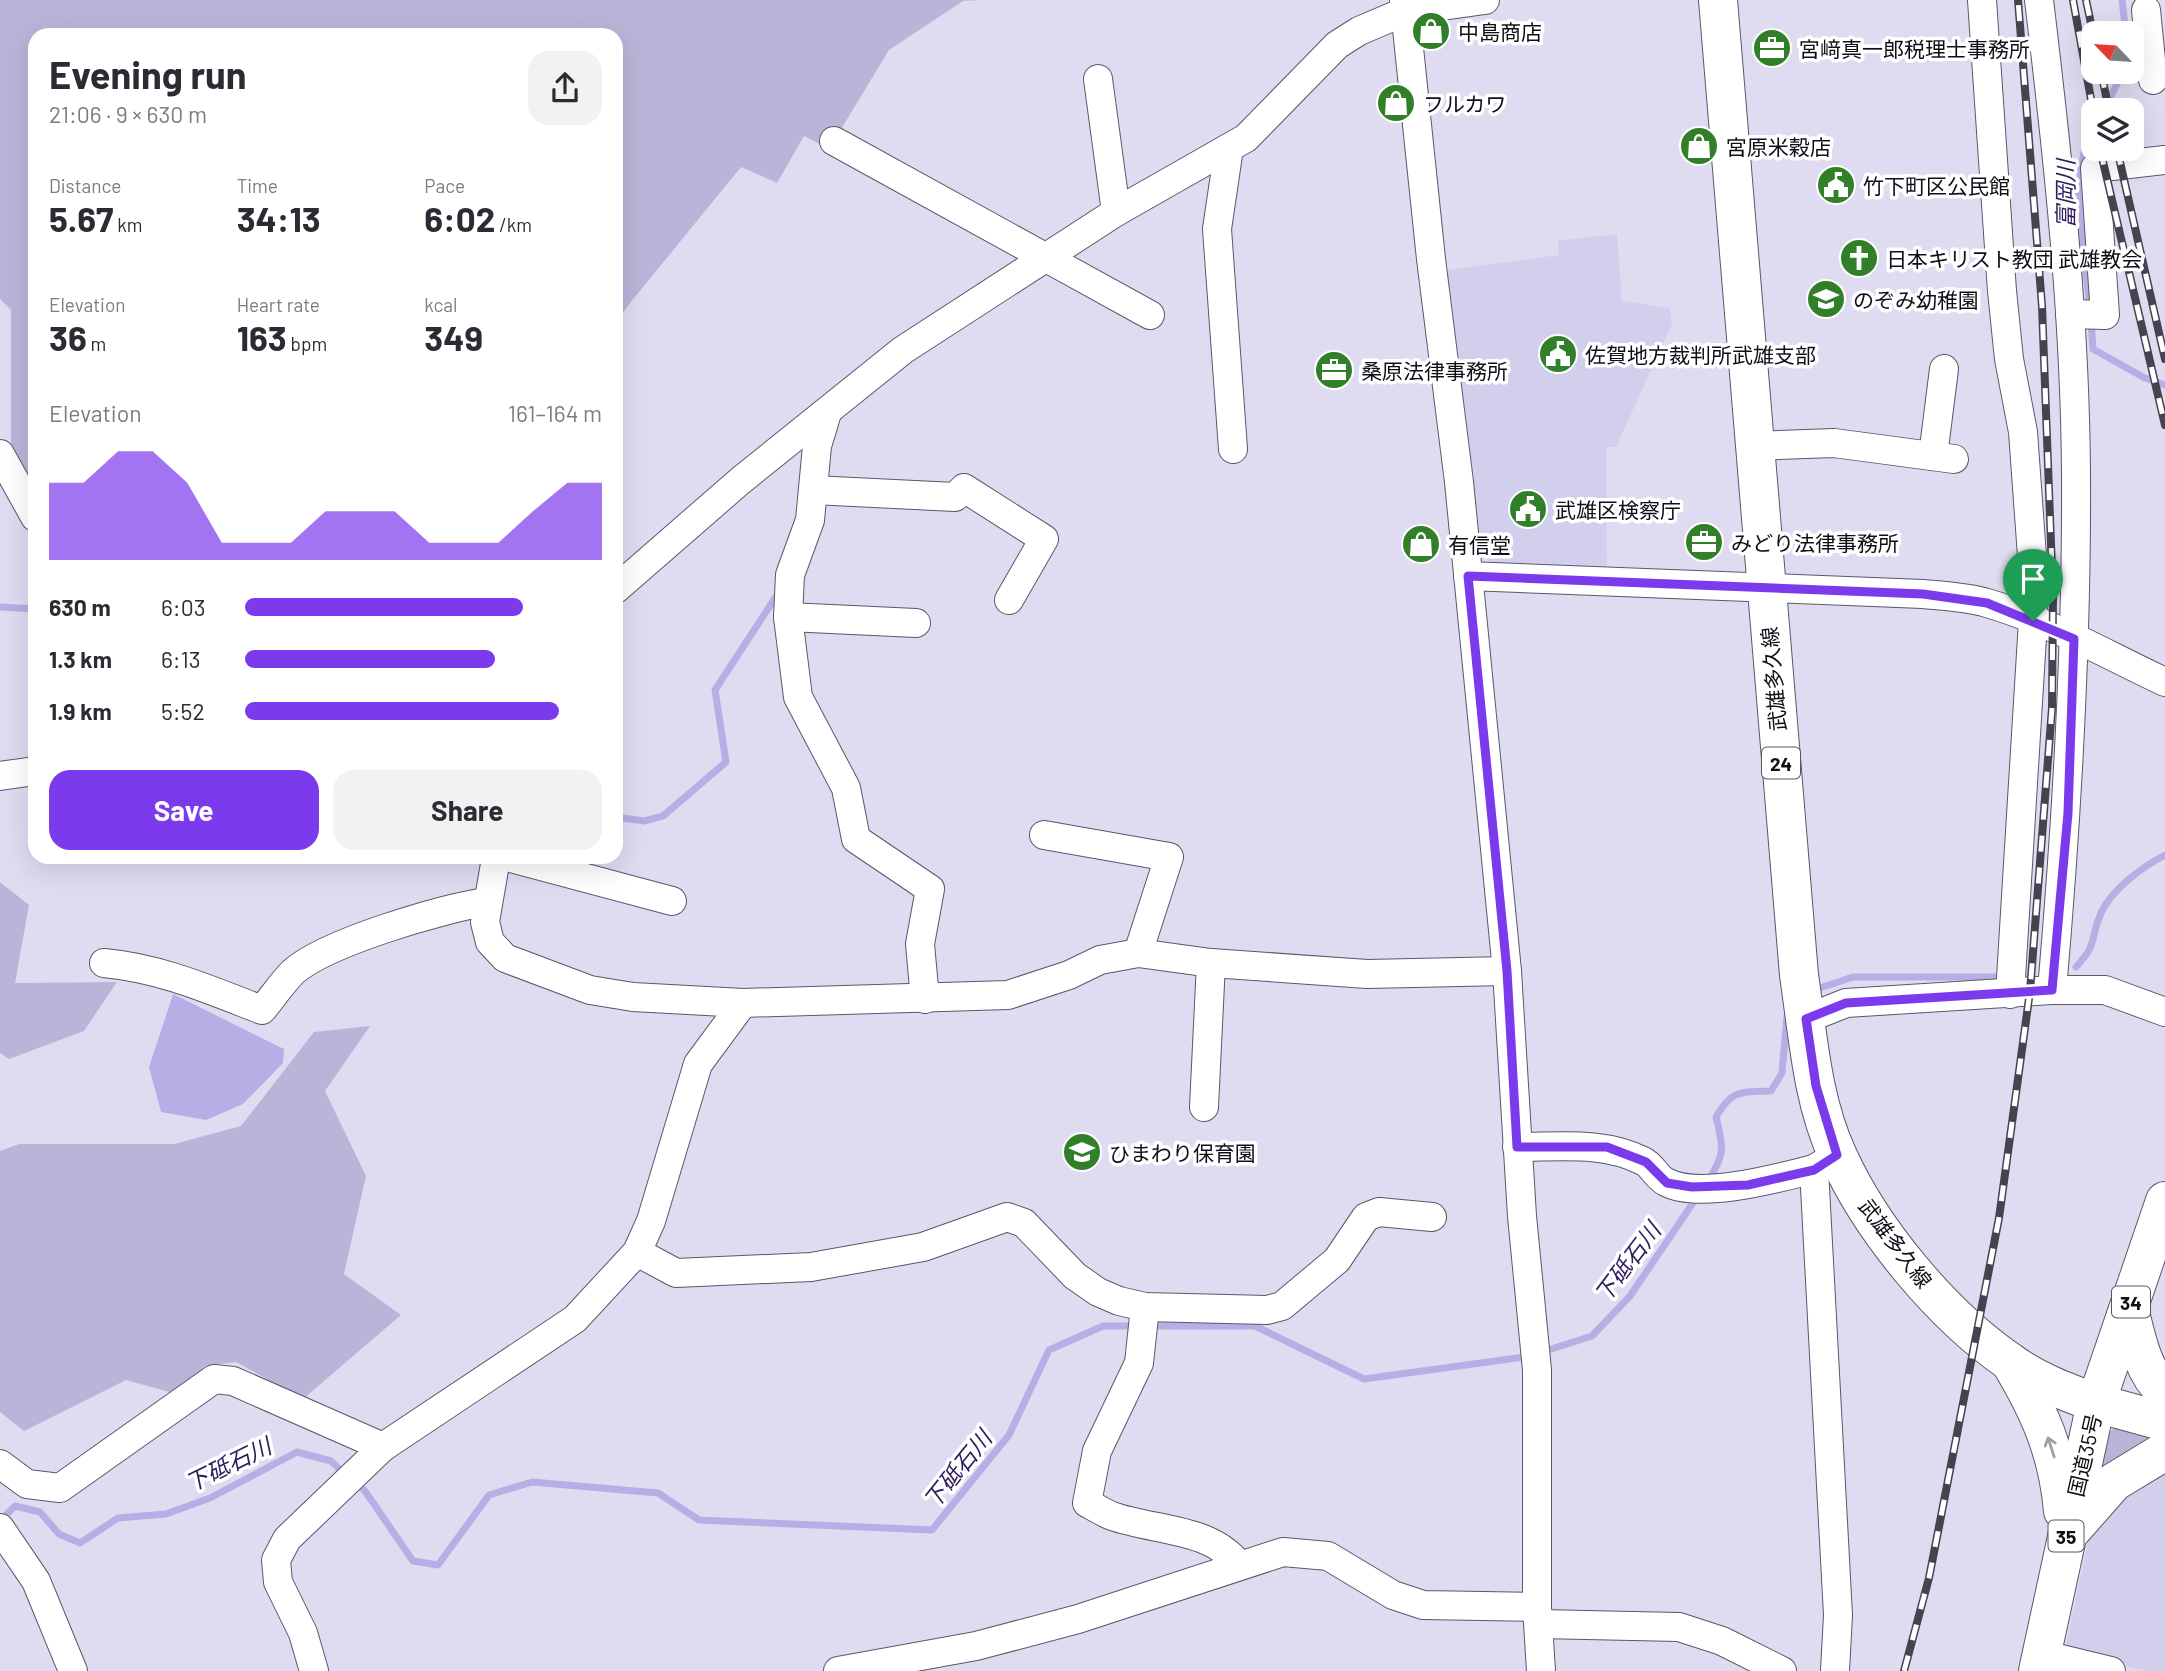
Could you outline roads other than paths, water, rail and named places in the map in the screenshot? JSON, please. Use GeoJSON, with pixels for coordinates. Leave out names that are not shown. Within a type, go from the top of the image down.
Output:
{"type":"FeatureCollection","features":[{"type":"Feature","properties":{"kind":"main road","name":"武雄多久線"},"geometry":{"type":"LineString","coordinates":[[1718,0],[1799,975],[1825,1162],[1856,1190],[1900,1254],[1943,1305],[2010,1362],[2059,1390],[2165,1422]]}},
{"type":"Feature","properties":{"kind":"main road","name":"34"},"geometry":{"type":"LineString","coordinates":[[2096,1402],[2165,1201]]}},
{"type":"Feature","properties":{"kind":"main road"},"geometry":{"type":"LineString","coordinates":[[2129,1308],[2141,1354],[2156,1384],[2165,1392]]}},
{"type":"Feature","properties":{"kind":"main road"},"geometry":{"type":"LineString","coordinates":[[2010,1362],[2039,1412],[2060,1473],[2065,1538]]}},
{"type":"Feature","properties":{"kind":"main road","name":"国道35号"},"geometry":{"type":"LineString","coordinates":[[2039,1663],[2096,1402]]}},
{"type":"Feature","properties":{"kind":"main road"},"geometry":{"type":"LineString","coordinates":[[2065,1538],[2114,1482],[2165,1451]]}},
{"type":"Feature","properties":{"kind":"street"},"geometry":{"type":"LineString","coordinates":[[623,583],[740,481],[903,350],[1116,212],[1246,138],[1337,46],[1359,31],[1405,5],[1485,0]]}},
{"type":"Feature","properties":{"kind":"street"},"geometry":{"type":"LineString","coordinates":[[1982,0],[2002,290],[2028,484],[2033,621],[2010,994]]}},
{"type":"Feature","properties":{"kind":"street"},"geometry":{"type":"LineString","coordinates":[[2039,0],[2059,158],[2070,314],[2076,472],[2068,813],[2052,990]]}},
{"type":"Feature","properties":{"kind":"street"},"geometry":{"type":"LineString","coordinates":[[1405,5],[1468,576],[1507,971],[1517,1147],[1536,1357],[1538,1616],[1541,1671]]}},
{"type":"Feature","properties":{"kind":"street"},"geometry":{"type":"LineString","coordinates":[[2146,10],[2156,63]]}},
{"type":"Feature","properties":{"kind":"street"},"geometry":{"type":"LineString","coordinates":[[1098,79],[1116,212]]}},
{"type":"Feature","properties":{"kind":"street"},"geometry":{"type":"LineString","coordinates":[[834,141],[1150,315]]}},
{"type":"Feature","properties":{"kind":"street"},"geometry":{"type":"LineString","coordinates":[[1229,148],[1217,229],[1233,449]]}},
{"type":"Feature","properties":{"kind":"street"},"geometry":{"type":"LineString","coordinates":[[2070,314],[2105,315],[2095,168],[2165,160]]}},
{"type":"Feature","properties":{"kind":"street"},"geometry":{"type":"LineString","coordinates":[[1754,446],[1833,443],[1943,458],[1944,369]]}},
{"type":"Feature","properties":{"kind":"street"},"geometry":{"type":"LineString","coordinates":[[827,413],[817,446],[810,520],[790,575],[788,617],[799,697],[846,788],[856,839],[930,889],[920,944],[925,999]]}},
{"type":"Feature","properties":{"kind":"street"},"geometry":{"type":"LineString","coordinates":[[0,454],[28,504]]}},
{"type":"Feature","properties":{"kind":"street"},"geometry":{"type":"LineString","coordinates":[[813,490],[955,497],[964,488],[1044,538],[1009,600]]}},
{"type":"Feature","properties":{"kind":"street"},"geometry":{"type":"LineString","coordinates":[[1468,576],[1923,594],[1987,603],[2074,639],[2165,682]]}},
{"type":"Feature","properties":{"kind":"street"},"geometry":{"type":"LineString","coordinates":[[788,617],[916,623]]}},
{"type":"Feature","properties":{"kind":"street"},"geometry":{"type":"LineString","coordinates":[[0,776],[28,772]]}},
{"type":"Feature","properties":{"kind":"street"},"geometry":{"type":"LineString","coordinates":[[1044,835],[1169,857],[1138,953]]}},
{"type":"Feature","properties":{"kind":"street"},"geometry":{"type":"LineString","coordinates":[[495,864],[485,922],[490,943],[505,958],[531,971],[590,990],[633,997],[743,1003],[1008,995],[1069,975],[1100,960],[1138,953],[1211,963],[1367,974],[1507,971]]}},
{"type":"Feature","properties":{"kind":"street"},"geometry":{"type":"LineString","coordinates":[[533,864],[672,901]]}},
{"type":"Feature","properties":{"kind":"street"},"geometry":{"type":"LineString","coordinates":[[104,963],[138,966],[170,975],[262,1010],[294,971],[344,944],[454,906],[487,902]]}},
{"type":"Feature","properties":{"kind":"street"},"geometry":{"type":"LineString","coordinates":[[1204,1107],[1211,963]]}},
{"type":"Feature","properties":{"kind":"street"},"geometry":{"type":"LineString","coordinates":[[1806,1019],[1846,1003],[2052,990],[2105,990],[2165,1012]]}},
{"type":"Feature","properties":{"kind":"street"},"geometry":{"type":"LineString","coordinates":[[313,1671],[303,1633],[278,1582],[276,1560],[287,1539],[363,1466],[575,1319],[637,1252],[651,1221],[698,1064],[743,1003]]}},
{"type":"Feature","properties":{"kind":"street"},"geometry":{"type":"LineString","coordinates":[[1517,1147],[1607,1147],[1646,1162],[1667,1183],[1703,1187],[1748,1185],[1825,1162],[1838,1615],[1835,1671]]}},
{"type":"Feature","properties":{"kind":"street"},"geometry":{"type":"LineString","coordinates":[[637,1252],[676,1273],[811,1267],[923,1247],[1007,1217],[1024,1223],[1074,1276],[1098,1292],[1145,1307],[1266,1310],[1282,1306],[1337,1260],[1366,1217],[1379,1212],[1432,1217]]}},
{"type":"Feature","properties":{"kind":"street"},"geometry":{"type":"LineString","coordinates":[[1145,1307],[1139,1363],[1097,1451],[1087,1503],[1111,1516],[1181,1531],[1228,1550],[1239,1565]]}},
{"type":"Feature","properties":{"kind":"street"},"geometry":{"type":"LineString","coordinates":[[0,1464],[27,1484],[60,1488],[214,1379],[233,1381],[363,1466]]}},
{"type":"Feature","properties":{"kind":"street"},"geometry":{"type":"LineString","coordinates":[[1,1530],[36,1581],[73,1671]]}},
{"type":"Feature","properties":{"kind":"street"},"geometry":{"type":"LineString","coordinates":[[838,1671],[989,1643],[1078,1619],[1283,1552],[1328,1556],[1393,1595],[1423,1605],[1679,1627],[1722,1641],[1782,1671]]}},
{"type":"Feature","properties":{"kind":"street"},"geometry":{"type":"LineString","coordinates":[[2039,1663],[2111,1671]]}},
{"type":"Feature","properties":{"kind":"waterway","name":"富岡川"},"geometry":{"type":"LineString","coordinates":[[2122,0],[2125,21]]}},
{"type":"Feature","properties":{"kind":"waterway","name":"富岡川"},"geometry":{"type":"LineString","coordinates":[[2110,98],[2117,84]]}},
{"type":"Feature","properties":{"kind":"waterway","name":"富岡川"},"geometry":{"type":"LineString","coordinates":[[2083,161],[2080,217],[2090,310]]}},
{"type":"Feature","properties":{"kind":"waterway","name":"富岡川"},"geometry":{"type":"LineString","coordinates":[[2091,321],[2093,349],[2143,377],[2165,385]]}},
{"type":"Feature","properties":{"kind":"waterway"},"geometry":{"type":"LineString","coordinates":[[623,818],[644,821],[663,816],[726,762],[715,690],[775,598]]}},
{"type":"Feature","properties":{"kind":"waterway"},"geometry":{"type":"LineString","coordinates":[[0,607],[28,609]]}},
{"type":"Feature","properties":{"kind":"waterway","name":"下砥石川"},"geometry":{"type":"LineString","coordinates":[[2076,967],[2088,952],[2097,922],[2112,895],[2138,872],[2165,855]]}},
{"type":"Feature","properties":{"kind":"waterway","name":"下砥石川"},"geometry":{"type":"LineString","coordinates":[[1820,988],[1853,977],[1995,977]]}},
{"type":"Feature","properties":{"kind":"waterway","name":"下砥石川"},"geometry":{"type":"LineString","coordinates":[[1707,1182],[1720,1158],[1720,1136],[1716,1117],[1722,1108],[1738,1094],[1771,1091],[1782,1073],[1787,1016]]}},
{"type":"Feature","properties":{"kind":"waterway","name":"下砥石川"},"geometry":{"type":"LineString","coordinates":[[1542,1352],[1592,1336],[1630,1296],[1699,1194]]}},
{"type":"Feature","properties":{"kind":"waterway","name":"下砥石川"},"geometry":{"type":"LineString","coordinates":[[355,1482],[365,1491],[413,1561],[438,1565],[489,1495],[532,1482],[658,1493],[699,1520],[932,1530],[1009,1435],[1049,1350],[1103,1326],[1135,1326]]}},
{"type":"Feature","properties":{"kind":"waterway","name":"下砥石川"},"geometry":{"type":"LineString","coordinates":[[1151,1326],[1255,1326],[1364,1379],[1531,1356]]}},
{"type":"Feature","properties":{"kind":"waterway","name":"下砥石川"},"geometry":{"type":"LineString","coordinates":[[1,1520],[15,1506],[40,1512],[59,1534],[80,1543],[118,1518],[166,1514],[210,1498],[297,1452],[331,1461],[346,1475]]}},
{"type":"Feature","properties":{"kind":"railway"},"geometry":{"type":"LineString","coordinates":[[1904,1671],[1929,1578],[1999,1218],[2030,991],[2052,708],[2053,596],[2042,306],[2018,0]]}},
{"type":"Feature","properties":{"kind":"railway"},"geometry":{"type":"LineString","coordinates":[[2073,0],[2091,98]]}},
{"type":"Feature","properties":{"kind":"railway"},"geometry":{"type":"LineString","coordinates":[[2086,0],[2090,21]]}},
{"type":"Feature","properties":{"kind":"railway"},"geometry":{"type":"LineString","coordinates":[[2104,84],[2106,98]]}},
{"type":"Feature","properties":{"kind":"railway"},"geometry":{"type":"LineString","coordinates":[[2103,161],[2165,425]]}},
{"type":"Feature","properties":{"kind":"railway"},"geometry":{"type":"LineString","coordinates":[[2120,161],[2165,359]]}},
{"type":"Feature","properties":{"kind":"place","name":"中島商店"},"geometry":{"type":"Point","coordinates":[1431,31]}},
{"type":"Feature","properties":{"kind":"place","name":"宮﨑真一郎税理士事務所"},"geometry":{"type":"Point","coordinates":[1772,48]}},
{"type":"Feature","properties":{"kind":"place","name":"フルカワ"},"geometry":{"type":"Point","coordinates":[1396,103]}},
{"type":"Feature","properties":{"kind":"place","name":"宮原米穀店"},"geometry":{"type":"Point","coordinates":[1699,146]}},
{"type":"Feature","properties":{"kind":"place","name":"竹下町区公民館"},"geometry":{"type":"Point","coordinates":[1836,185]}},
{"type":"Feature","properties":{"kind":"place","name":"日本キリスト教団 武雄教会"},"geometry":{"type":"Point","coordinates":[1859,258]}},
{"type":"Feature","properties":{"kind":"place","name":"のぞみ幼稚園"},"geometry":{"type":"Point","coordinates":[1826,299]}},
{"type":"Feature","properties":{"kind":"place","name":"佐賀地方裁判所武雄支部"},"geometry":{"type":"Point","coordinates":[1558,354]}},
{"type":"Feature","properties":{"kind":"place","name":"桑原法律事務所"},"geometry":{"type":"Point","coordinates":[1334,370]}},
{"type":"Feature","properties":{"kind":"place","name":"武雄区検察庁"},"geometry":{"type":"Point","coordinates":[1528,509]}},
{"type":"Feature","properties":{"kind":"place","name":"みどり法律事務所"},"geometry":{"type":"Point","coordinates":[1704,542]}},
{"type":"Feature","properties":{"kind":"place","name":"有信堂"},"geometry":{"type":"Point","coordinates":[1421,544]}},
{"type":"Feature","properties":{"kind":"place","name":"ひまわり保育園"},"geometry":{"type":"Point","coordinates":[1082,1152]}}]}
